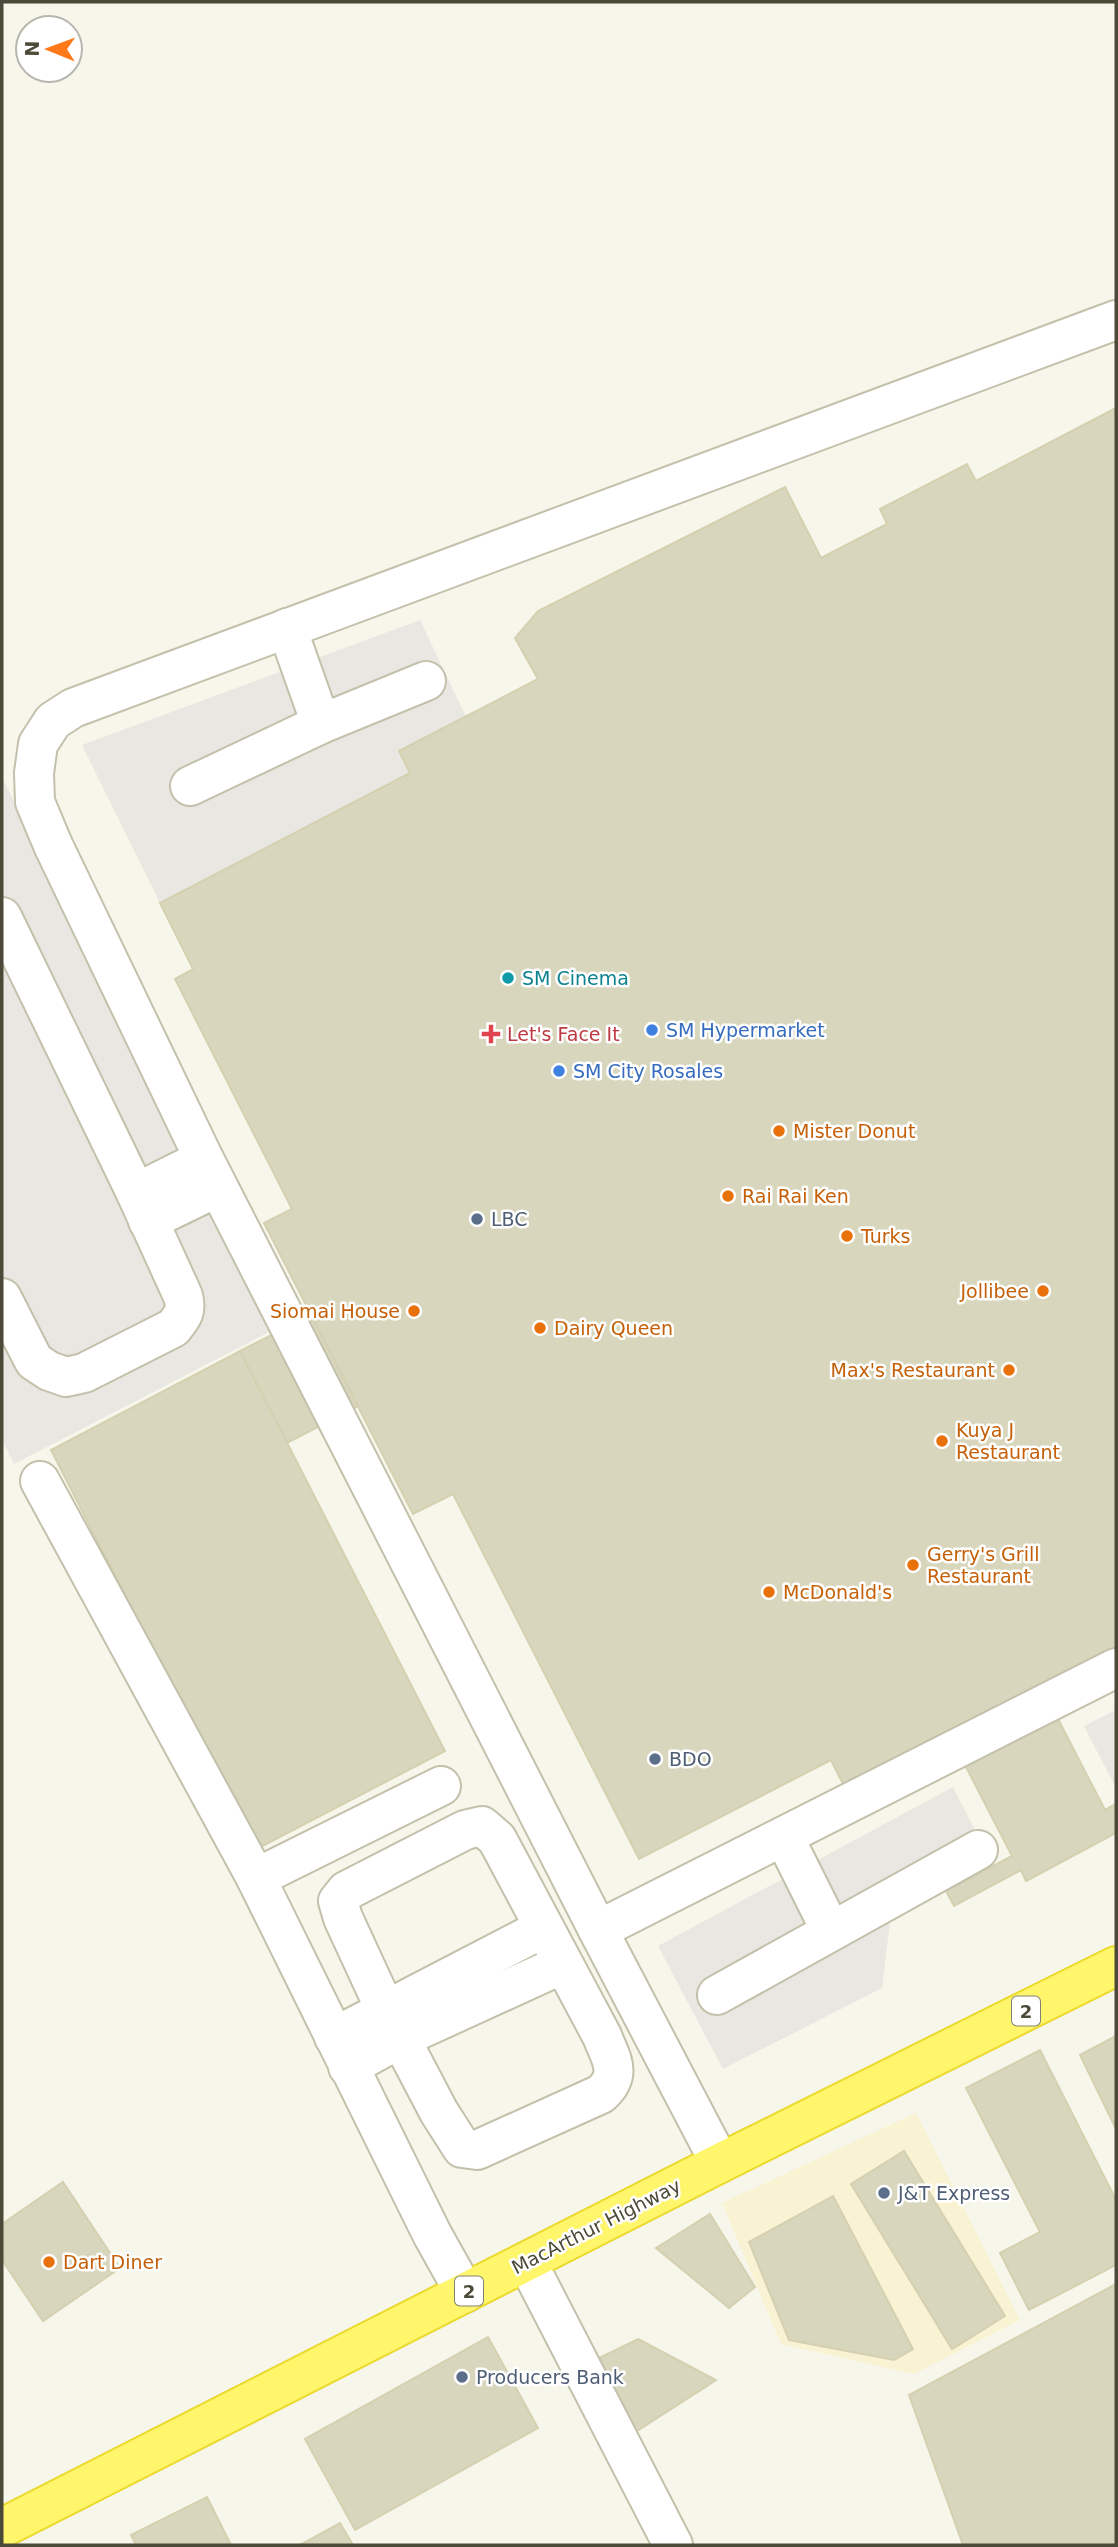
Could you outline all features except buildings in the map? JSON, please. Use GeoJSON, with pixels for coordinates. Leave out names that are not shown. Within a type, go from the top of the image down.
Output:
{"type":"FeatureCollection","features":[{"type":"Feature","properties":{"kind":"highway","name":"MacArthur Highway"},"geometry":{"type":"LineString","coordinates":[[2,2528],[720,2163],[1116,1966]]}},
{"type":"Feature","properties":{"kind":"lane"},"geometry":{"type":"LineString","coordinates":[[720,2163],[211,1173],[53,845],[35,802],[34,773],[38,744],[53,721],[73,708],[1116,320]]}},
{"type":"Feature","properties":{"kind":"lane"},"geometry":{"type":"LineString","coordinates":[[287,628],[321,724]]}},
{"type":"Feature","properties":{"kind":"lane"},"geometry":{"type":"LineString","coordinates":[[190,786],[321,724],[426,681]]}},
{"type":"Feature","properties":{"kind":"lane"},"geometry":{"type":"LineString","coordinates":[[2,917],[142,1207],[186,1308],[173,1328],[84,1373],[66,1377],[49,1371],[34,1361],[2,1298]]}},
{"type":"Feature","properties":{"kind":"lane"},"geometry":{"type":"LineString","coordinates":[[142,1207],[211,1173]]}},
{"type":"Feature","properties":{"kind":"lane"},"geometry":{"type":"LineString","coordinates":[[40,1481],[256,1878],[432,2234],[465,2293]]}},
{"type":"Feature","properties":{"kind":"lane"},"geometry":{"type":"LineString","coordinates":[[598,1930],[1116,1668]]}},
{"type":"Feature","properties":{"kind":"lane"},"geometry":{"type":"LineString","coordinates":[[256,1878],[441,1786]]}},
{"type":"Feature","properties":{"kind":"lane"},"geometry":{"type":"LineString","coordinates":[[482,1826],[497,1839],[563,1964],[602,2036],[614,2067],[614,2078],[610,2087],[601,2094],[477,2150],[470,2150],[456,2142],[393,2023],[343,1918],[338,1901],[346,1891],[465,1830],[482,1826]]}},
{"type":"Feature","properties":{"kind":"lane"},"geometry":{"type":"LineString","coordinates":[[795,1831],[840,1925]]}},
{"type":"Feature","properties":{"kind":"lane"},"geometry":{"type":"LineString","coordinates":[[717,1995],[978,1850]]}},
{"type":"Feature","properties":{"kind":"lane"},"geometry":{"type":"LineString","coordinates":[[341,2052],[393,2023],[544,1928]]}},
{"type":"Feature","properties":{"kind":"lane"},"geometry":{"type":"LineString","coordinates":[[393,2023],[563,1964]]}},
{"type":"Feature","properties":{"kind":"lane"},"geometry":{"type":"LineString","coordinates":[[527,2262],[673,2545]]}},
{"type":"Feature","properties":{"kind":"shaded area"},"geometry":{"type":"Polygon","coordinates":[[[420,620],[466,717],[410,773],[160,903],[82,745],[420,620]]]}},
{"type":"Feature","properties":{"kind":"shaded area"},"geometry":{"type":"Polygon","coordinates":[[[2,777],[271,1331],[14,1464],[2,1439],[2,777]]]}},
{"type":"Feature","properties":{"kind":"shaded area"},"geometry":{"type":"Polygon","coordinates":[[[1116,1710],[1116,1788],[1084,1726],[1116,1710]]]}},
{"type":"Feature","properties":{"kind":"shaded area"},"geometry":{"type":"Polygon","coordinates":[[[953,1787],[989,1858],[891,1913],[882,1988],[723,2069],[658,1946],[953,1787]]]}},
{"type":"Feature","properties":{"kind":"shaded area"},"geometry":{"type":"Polygon","coordinates":[[[916,2113],[1020,2320],[914,2374],[781,2344],[722,2203],[916,2113]]]}},
{"type":"Feature","properties":{"kind":"place","name":"SM Cinema"},"geometry":{"type":"Point","coordinates":[508,978]}},
{"type":"Feature","properties":{"kind":"place","name":"SM Hypermarket"},"geometry":{"type":"Point","coordinates":[652,1030]}},
{"type":"Feature","properties":{"kind":"place","name":"Let's Face It"},"geometry":{"type":"Point","coordinates":[491,1034]}},
{"type":"Feature","properties":{"kind":"place","name":"SM City Rosales"},"geometry":{"type":"Point","coordinates":[559,1071]}},
{"type":"Feature","properties":{"kind":"place","name":"Mister Donut"},"geometry":{"type":"Point","coordinates":[779,1131]}},
{"type":"Feature","properties":{"kind":"place","name":"Rai Rai Ken"},"geometry":{"type":"Point","coordinates":[728,1196]}},
{"type":"Feature","properties":{"kind":"place","name":"LBC"},"geometry":{"type":"Point","coordinates":[477,1219]}},
{"type":"Feature","properties":{"kind":"place","name":"Turks"},"geometry":{"type":"Point","coordinates":[847,1236]}},
{"type":"Feature","properties":{"kind":"place","name":"Jollibee"},"geometry":{"type":"Point","coordinates":[1043,1291]}},
{"type":"Feature","properties":{"kind":"place","name":"Siomai House"},"geometry":{"type":"Point","coordinates":[414,1311]}},
{"type":"Feature","properties":{"kind":"place","name":"Dairy Queen"},"geometry":{"type":"Point","coordinates":[540,1328]}},
{"type":"Feature","properties":{"kind":"place","name":"Max's Restaurant"},"geometry":{"type":"Point","coordinates":[1009,1370]}},
{"type":"Feature","properties":{"kind":"place","name":"Kuya J Restaurant"},"geometry":{"type":"Point","coordinates":[942,1441]}},
{"type":"Feature","properties":{"kind":"place","name":"Gerry's Grill Restaurant"},"geometry":{"type":"Point","coordinates":[913,1565]}},
{"type":"Feature","properties":{"kind":"place","name":"McDonald's"},"geometry":{"type":"Point","coordinates":[769,1592]}},
{"type":"Feature","properties":{"kind":"place","name":"BDO"},"geometry":{"type":"Point","coordinates":[655,1759]}},
{"type":"Feature","properties":{"kind":"place","name":"J&T Express"},"geometry":{"type":"Point","coordinates":[884,2193]}},
{"type":"Feature","properties":{"kind":"place","name":"Dart Diner"},"geometry":{"type":"Point","coordinates":[49,2262]}},
{"type":"Feature","properties":{"kind":"place","name":"Producers Bank"},"geometry":{"type":"Point","coordinates":[462,2377]}}]}
